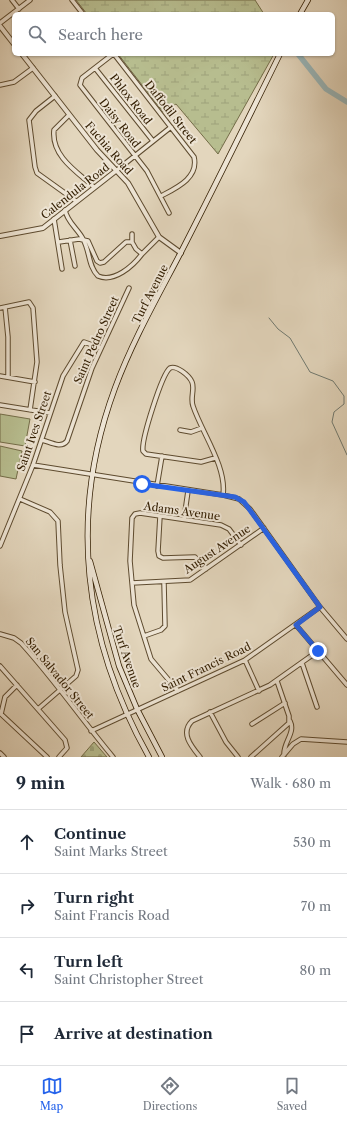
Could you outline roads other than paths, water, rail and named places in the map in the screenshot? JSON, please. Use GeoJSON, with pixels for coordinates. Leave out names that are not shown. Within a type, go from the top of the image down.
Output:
{"type":"FeatureCollection","features":[{"type":"Feature","properties":{"kind":"main road"},"geometry":{"type":"LineString","coordinates":[[301,12],[308,0]]}},
{"type":"Feature","properties":{"kind":"main road","name":"Turf Avenue"},"geometry":{"type":"LineString","coordinates":[[149,757],[126,715],[109,671],[97,627],[89,580],[89,514],[93,476],[102,429],[115,388],[131,352],[279,56]]}},
{"type":"Feature","properties":{"kind":"main road","name":"Turf Avenue"},"geometry":{"type":"LineString","coordinates":[[89,558],[115,651],[137,709],[162,757]]}},
{"type":"Feature","properties":{"kind":"street"},"geometry":{"type":"LineString","coordinates":[[12,0],[19,9]]}},
{"type":"Feature","properties":{"kind":"street"},"geometry":{"type":"LineString","coordinates":[[15,12],[30,0]]}},
{"type":"Feature","properties":{"kind":"street"},"geometry":{"type":"LineString","coordinates":[[72,0],[81,12]]}},
{"type":"Feature","properties":{"kind":"street"},"geometry":{"type":"LineString","coordinates":[[12,15],[0,24],[12,41]]}},
{"type":"Feature","properties":{"kind":"street","name":"Fuchia Road"},"geometry":{"type":"LineString","coordinates":[[24,56],[97,150],[117,170],[130,186],[159,237],[180,253]]}},
{"type":"Feature","properties":{"kind":"street","name":"Daisy Road"},"geometry":{"type":"LineString","coordinates":[[111,56],[81,80],[80,86],[147,171],[169,213]]}},
{"type":"Feature","properties":{"kind":"street","name":"Daffodil Street"},"geometry":{"type":"LineString","coordinates":[[116,56],[192,155],[194,164],[187,181],[161,196]]}},
{"type":"Feature","properties":{"kind":"street"},"geometry":{"type":"LineString","coordinates":[[0,85],[14,82],[33,68]]}},
{"type":"Feature","properties":{"kind":"street","name":"Phlox Road"},"geometry":{"type":"LineString","coordinates":[[95,68],[153,141]]}},
{"type":"Feature","properties":{"kind":"street"},"geometry":{"type":"LineString","coordinates":[[55,96],[36,111],[29,120],[35,167],[42,178],[76,202]]}},
{"type":"Feature","properties":{"kind":"street"},"geometry":{"type":"LineString","coordinates":[[69,115],[56,126],[53,132],[61,157],[94,187]]}},
{"type":"Feature","properties":{"kind":"street","name":"Calendula Road"},"geometry":{"type":"LineString","coordinates":[[0,236],[38,230],[171,127]]}},
{"type":"Feature","properties":{"kind":"street"},"geometry":{"type":"LineString","coordinates":[[65,210],[66,216],[84,240],[92,269],[101,278],[124,272],[159,237]]}},
{"type":"Feature","properties":{"kind":"street"},"geometry":{"type":"LineString","coordinates":[[54,219],[59,242],[62,269]]}},
{"type":"Feature","properties":{"kind":"street"},"geometry":{"type":"LineString","coordinates":[[132,234],[132,242],[142,254]]}},
{"type":"Feature","properties":{"kind":"street"},"geometry":{"type":"LineString","coordinates":[[70,240],[75,266]]}},
{"type":"Feature","properties":{"kind":"street"},"geometry":{"type":"LineString","coordinates":[[59,242],[84,240],[90,243],[99,263],[104,262],[126,242],[132,242]]}},
{"type":"Feature","properties":{"kind":"street","name":"Saint Pedro Street"},"geometry":{"type":"LineString","coordinates":[[42,440],[59,446],[67,441],[90,371],[129,288]]}},
{"type":"Feature","properties":{"kind":"street"},"geometry":{"type":"LineString","coordinates":[[8,377],[8,337],[2,307],[29,302],[33,308],[36,332],[37,366],[30,410]]}},
{"type":"Feature","properties":{"kind":"street","name":"Saint Ives Street"},"geometry":{"type":"LineString","coordinates":[[0,546],[33,465],[63,376],[83,343],[86,342],[101,348]]}},
{"type":"Feature","properties":{"kind":"street"},"geometry":{"type":"LineString","coordinates":[[215,458],[201,462],[146,454],[143,451],[142,446],[163,378],[170,368],[175,367],[192,382],[193,405],[215,458],[224,482],[223,495]]}},
{"type":"Feature","properties":{"kind":"street"},"geometry":{"type":"LineString","coordinates":[[0,376],[35,382]]}},
{"type":"Feature","properties":{"kind":"street"},"geometry":{"type":"LineString","coordinates":[[0,405],[50,413]]}},
{"type":"Feature","properties":{"kind":"street"},"geometry":{"type":"LineString","coordinates":[[180,430],[189,432],[202,428]]}},
{"type":"Feature","properties":{"kind":"street"},"geometry":{"type":"LineString","coordinates":[[157,486],[162,456]]}},
{"type":"Feature","properties":{"kind":"street"},"geometry":{"type":"LineString","coordinates":[[33,465],[93,476],[235,497],[244,502],[320,607],[347,639]]}},
{"type":"Feature","properties":{"kind":"street"},"geometry":{"type":"LineString","coordinates":[[184,519],[188,491]]}},
{"type":"Feature","properties":{"kind":"street"},"geometry":{"type":"LineString","coordinates":[[20,499],[54,514],[58,523],[60,565],[66,617],[78,670],[76,676],[38,709]]}},
{"type":"Feature","properties":{"kind":"street","name":"Adams Avenue"},"geometry":{"type":"LineString","coordinates":[[178,691],[153,663],[134,604],[130,551],[132,518],[135,514],[140,513],[225,526],[241,545]]}},
{"type":"Feature","properties":{"kind":"street"},"geometry":{"type":"LineString","coordinates":[[160,516],[159,556],[163,558],[195,557],[206,569]]}},
{"type":"Feature","properties":{"kind":"street","name":"August Avenue"},"geometry":{"type":"LineString","coordinates":[[132,583],[164,583],[190,580],[264,528]]}},
{"type":"Feature","properties":{"kind":"street"},"geometry":{"type":"LineString","coordinates":[[144,636],[161,630],[165,626],[164,583]]}},
{"type":"Feature","properties":{"kind":"street","name":"Saint Francis Road"},"geometry":{"type":"LineString","coordinates":[[126,715],[245,660],[320,607]]}},
{"type":"Feature","properties":{"kind":"street"},"geometry":{"type":"LineString","coordinates":[[296,625],[347,685]]}},
{"type":"Feature","properties":{"kind":"street","name":"San Salvador Street"},"geometry":{"type":"LineString","coordinates":[[0,634],[19,641],[60,690],[91,731],[126,715]]}},
{"type":"Feature","properties":{"kind":"street"},"geometry":{"type":"LineString","coordinates":[[200,757],[188,741],[186,730],[192,721],[259,691],[276,681],[318,651]]}},
{"type":"Feature","properties":{"kind":"street"},"geometry":{"type":"LineString","coordinates":[[245,660],[259,691]]}},
{"type":"Feature","properties":{"kind":"street"},"geometry":{"type":"LineString","coordinates":[[302,663],[317,707]]}},
{"type":"Feature","properties":{"kind":"street"},"geometry":{"type":"LineString","coordinates":[[0,666],[65,740],[67,748],[59,757]]}},
{"type":"Feature","properties":{"kind":"street"},"geometry":{"type":"LineString","coordinates":[[276,681],[285,703],[292,730],[284,747],[283,756]]}},
{"type":"Feature","properties":{"kind":"street"},"geometry":{"type":"LineString","coordinates":[[17,685],[6,698],[1,714],[46,757]]}},
{"type":"Feature","properties":{"kind":"street"},"geometry":{"type":"LineString","coordinates":[[252,724],[285,703]]}},
{"type":"Feature","properties":{"kind":"street"},"geometry":{"type":"LineString","coordinates":[[210,712],[226,742],[238,757]]}},
{"type":"Feature","properties":{"kind":"street"},"geometry":{"type":"LineString","coordinates":[[251,757],[286,728],[290,721]]}},
{"type":"Feature","properties":{"kind":"street"},"geometry":{"type":"LineString","coordinates":[[91,731],[113,757]]}},
{"type":"Feature","properties":{"kind":"street"},"geometry":{"type":"LineString","coordinates":[[283,756],[293,744],[301,740],[347,742]]}},
{"type":"Feature","properties":{"kind":"street"},"geometry":{"type":"LineString","coordinates":[[0,753],[4,757]]}},
{"type":"Feature","properties":{"kind":"waterway"},"geometry":{"type":"LineString","coordinates":[[300,56],[326,89],[347,102]]}},
{"type":"Feature","properties":{"kind":"waterway"},"geometry":{"type":"LineString","coordinates":[[269,318],[278,329],[290,338],[310,372],[333,381],[344,396],[344,404],[334,412],[332,422],[347,455]]}}]}
